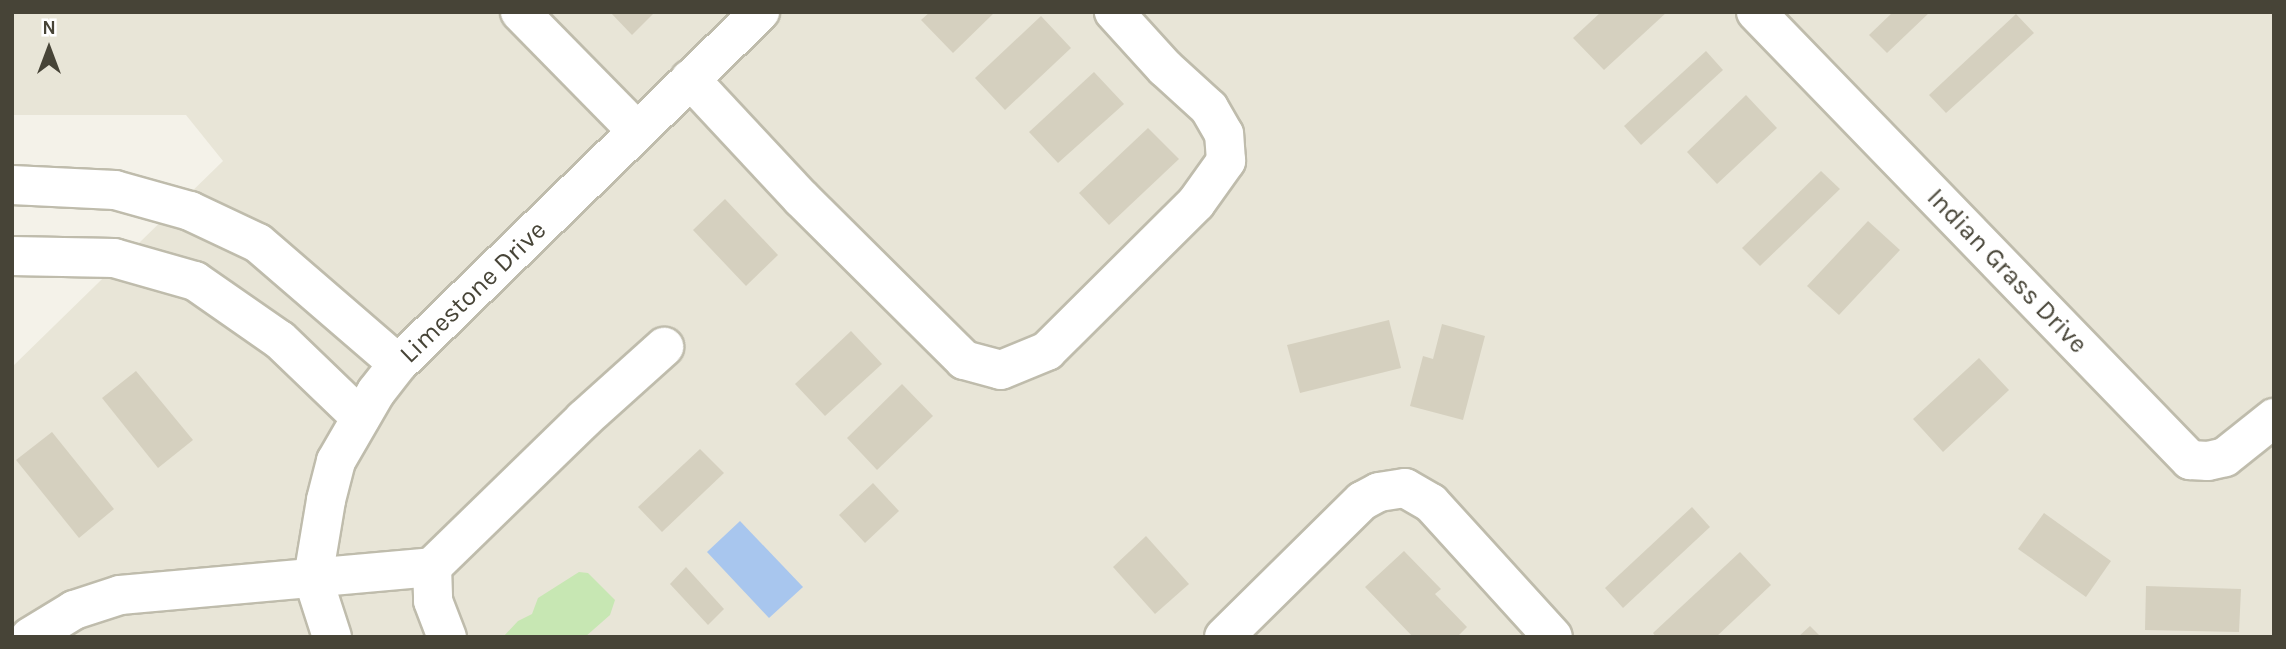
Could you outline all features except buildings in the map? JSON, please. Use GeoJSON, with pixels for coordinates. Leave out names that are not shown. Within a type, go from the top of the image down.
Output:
{"type":"FeatureCollection","features":[{"type":"Feature","properties":{"kind":"street"},"geometry":{"type":"LineString","coordinates":[[520,12],[637,131]]}},
{"type":"Feature","properties":{"kind":"street","name":"Limestone Drive"},"geometry":{"type":"LineString","coordinates":[[332,637],[313,578],[336,461],[361,418],[398,364],[760,12]]}},
{"type":"Feature","properties":{"kind":"street"},"geometry":{"type":"LineString","coordinates":[[690,79],[801,198],[964,360],[1001,370],[1047,351],[1196,203],[1226,161],[1224,134],[1209,108],[1165,68],[1115,12]]}},
{"type":"Feature","properties":{"kind":"street","name":"Indian Grass Drive"},"geometry":{"type":"LineString","coordinates":[[1756,12],[2190,460],[2208,461],[2225,457],[2274,418]]}},
{"type":"Feature","properties":{"kind":"street"},"geometry":{"type":"LineString","coordinates":[[12,185],[115,190],[190,211],[258,243],[398,364]]}},
{"type":"Feature","properties":{"kind":"street"},"geometry":{"type":"LineString","coordinates":[[12,256],[114,258],[195,281],[280,340],[361,418]]}},
{"type":"Feature","properties":{"kind":"street"},"geometry":{"type":"LineString","coordinates":[[30,637],[74,610],[120,595],[432,567],[584,419],[664,347]]}},
{"type":"Feature","properties":{"kind":"street"},"geometry":{"type":"LineString","coordinates":[[1224,637],[1362,501],[1379,492],[1405,488],[1431,503],[1553,637]]}},
{"type":"Feature","properties":{"kind":"street"},"geometry":{"type":"LineString","coordinates":[[432,567],[433,601],[447,637]]}},
{"type":"Feature","properties":{"kind":"shaded area"},"geometry":{"type":"Polygon","coordinates":[[[12,12],[2274,12],[2274,637],[12,637],[12,367],[223,161],[186,115],[12,115],[12,12]]]}},
{"type":"Feature","properties":{"kind":"green space"},"geometry":{"type":"Polygon","coordinates":[[[579,572],[588,573],[615,600],[610,615],[585,637],[503,637],[518,621],[532,614],[538,598],[579,572]]]}},
{"type":"Feature","properties":{"kind":"water"},"geometry":{"type":"Polygon","coordinates":[[[740,521],[803,587],[769,618],[707,552],[740,521]]]}}]}
